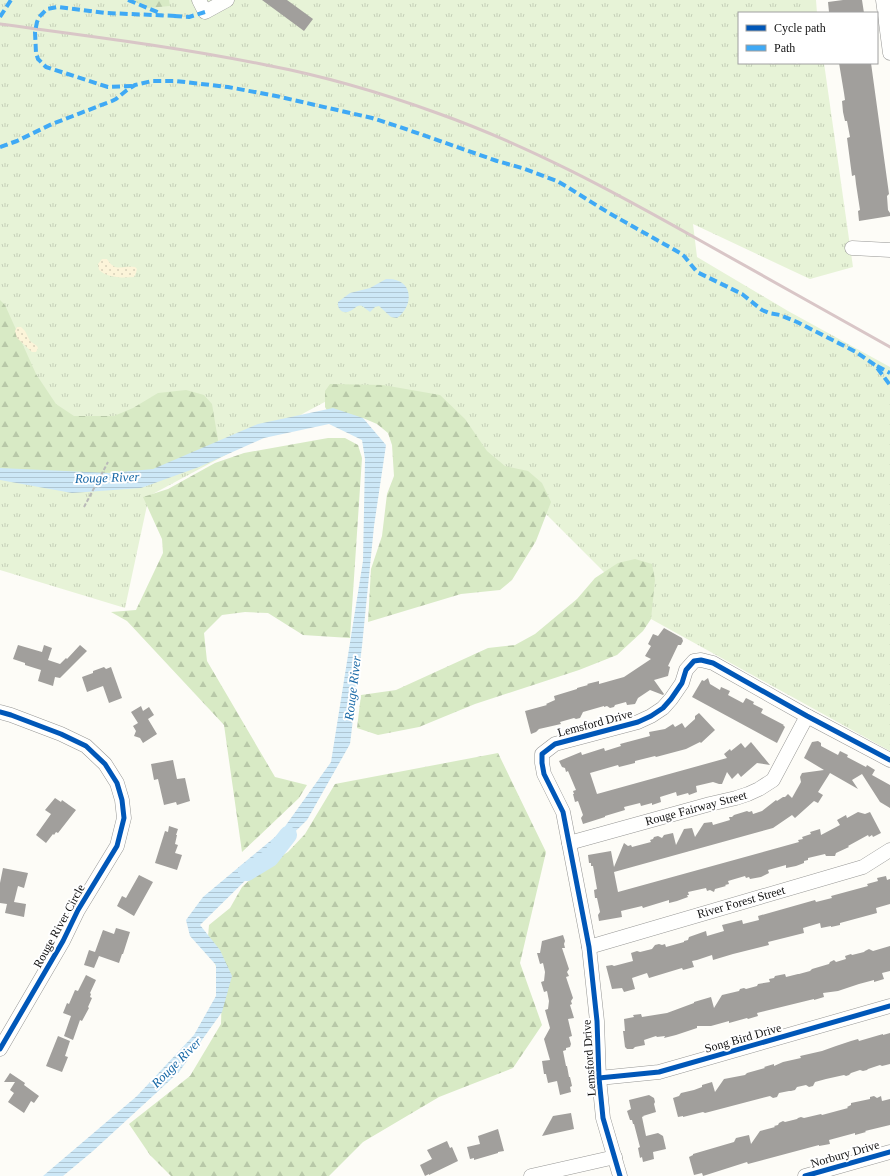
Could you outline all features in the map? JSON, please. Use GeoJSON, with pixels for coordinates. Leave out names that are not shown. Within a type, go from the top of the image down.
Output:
{"type":"FeatureCollection","features":[{"type":"Feature","properties":{"kind":"street"},"geometry":{"type":"LineString","coordinates":[[198,0],[205,12],[227,0]]}},
{"type":"Feature","properties":{"kind":"street"},"geometry":{"type":"LineString","coordinates":[[883,0],[890,53]]}},
{"type":"Feature","properties":{"kind":"street"},"geometry":{"type":"LineString","coordinates":[[852,248],[890,250]]}},
{"type":"Feature","properties":{"kind":"street","name":"Lemsford Drive"},"geometry":{"type":"LineString","coordinates":[[620,1176],[603,1118],[597,1021],[589,947],[563,812],[544,774],[542,754],[555,744],[638,722],[651,716],[671,699],[682,683],[686,670],[694,661],[701,660],[713,663],[807,716],[890,760]]}},
{"type":"Feature","properties":{"kind":"street","name":"Rouge River Circle"},"geometry":{"type":"LineString","coordinates":[[0,712],[48,729],[86,746],[105,764],[117,783],[122,800],[124,818],[117,846],[78,910],[63,941],[0,1049]]}},
{"type":"Feature","properties":{"kind":"street","name":"Rouge Fairway Street"},"geometry":{"type":"LineString","coordinates":[[569,843],[736,798],[759,789],[773,780],[807,716]]}},
{"type":"Feature","properties":{"kind":"street","name":"River Forest Street"},"geometry":{"type":"LineString","coordinates":[[589,947],[863,867],[890,850]]}},
{"type":"Feature","properties":{"kind":"street","name":"Song Bird Drive"},"geometry":{"type":"LineString","coordinates":[[600,1078],[659,1072],[890,1006]]}},
{"type":"Feature","properties":{"kind":"street","name":"Norbury Drive"},"geometry":{"type":"LineString","coordinates":[[805,1176],[890,1152]]}},
{"type":"Feature","properties":{"kind":"street"},"geometry":{"type":"LineString","coordinates":[[531,1176],[615,1157]]}},
{"type":"Feature","properties":{"kind":"path"},"geometry":{"type":"LineString","coordinates":[[84,508],[108,462]]}},
{"type":"Feature","properties":{"kind":"green space"},"geometry":{"type":"Polygon","coordinates":[[[0,0],[816,0],[817,12],[738,12],[738,64],[824,64],[853,267],[810,279],[693,224],[697,257],[788,311],[890,367],[890,751],[651,619],[547,515],[456,419],[349,389],[149,496],[125,608],[0,570],[0,0]]]}},
{"type":"Feature","properties":{"kind":"green space"},"geometry":{"type":"Polygon","coordinates":[[[132,0],[169,0],[170,6],[148,8],[132,0]]]}},
{"type":"Feature","properties":{"kind":"green space"},"geometry":{"type":"Polygon","coordinates":[[[0,300],[5,305],[36,374],[56,404],[74,416],[114,416],[133,408],[158,393],[186,390],[204,395],[212,404],[219,446],[155,471],[76,474],[0,469],[0,300]]]}},
{"type":"Feature","properties":{"kind":"green space"},"geometry":{"type":"Polygon","coordinates":[[[330,384],[383,385],[440,395],[465,419],[487,451],[505,466],[528,471],[542,483],[551,502],[536,541],[512,580],[500,590],[461,594],[368,622],[371,569],[382,536],[387,494],[394,476],[392,445],[388,433],[377,424],[363,418],[332,419],[325,407],[325,391],[330,384]]]}},
{"type":"Feature","properties":{"kind":"green space"},"geometry":{"type":"Polygon","coordinates":[[[328,438],[345,438],[358,445],[362,458],[350,638],[303,635],[268,613],[245,612],[222,615],[204,633],[207,661],[275,777],[307,785],[299,798],[242,852],[224,725],[127,621],[111,612],[136,610],[163,553],[162,539],[143,497],[168,489],[215,463],[244,453],[328,438]]]}},
{"type":"Feature","properties":{"kind":"green space"},"geometry":{"type":"Polygon","coordinates":[[[635,559],[652,564],[655,580],[651,619],[643,631],[617,655],[579,670],[475,704],[419,727],[378,735],[357,728],[361,695],[396,690],[488,648],[515,645],[535,634],[577,599],[595,578],[618,563],[635,559]]]}},
{"type":"Feature","properties":{"kind":"green space"},"geometry":{"type":"Polygon","coordinates":[[[498,753],[546,852],[520,963],[542,1025],[513,1068],[439,1097],[363,1142],[329,1176],[171,1176],[150,1155],[129,1124],[190,1076],[221,1024],[222,989],[208,937],[209,925],[230,908],[242,887],[263,867],[288,852],[305,834],[335,784],[498,753]]]}},
{"type":"Feature","properties":{"kind":"sand"},"geometry":{"type":"Polygon","coordinates":[[[102,259],[107,259],[110,264],[120,268],[131,266],[135,267],[137,269],[136,273],[134,277],[115,277],[107,275],[99,270],[98,264],[102,259]]]}},
{"type":"Feature","properties":{"kind":"sand"},"geometry":{"type":"Polygon","coordinates":[[[17,327],[21,327],[25,331],[30,341],[37,346],[38,348],[36,352],[32,352],[17,338],[15,331],[17,327]]]}},
{"type":"Feature","properties":{"kind":"water"},"geometry":{"type":"Polygon","coordinates":[[[386,279],[401,282],[406,287],[408,292],[409,299],[407,306],[397,318],[391,317],[379,306],[375,307],[370,312],[363,306],[357,306],[347,312],[341,311],[338,302],[350,293],[370,288],[386,279]]]}},
{"type":"Feature","properties":{"kind":"water"},"geometry":{"type":"Polygon","coordinates":[[[333,408],[363,418],[386,445],[374,526],[362,646],[350,744],[307,820],[200,925],[220,950],[232,976],[222,1012],[179,1072],[93,1151],[63,1176],[43,1176],[137,1096],[194,1035],[216,996],[216,965],[190,936],[186,920],[203,897],[281,832],[331,762],[363,561],[365,459],[362,440],[329,424],[264,438],[199,467],[141,488],[72,493],[0,480],[0,468],[109,473],[153,469],[258,424],[333,408]]]}},
{"type":"Feature","properties":{"kind":"building"},"geometry":{"type":"Polygon","coordinates":[[[262,0],[287,0],[313,19],[304,31],[262,0]]]}},
{"type":"Feature","properties":{"kind":"building"},"geometry":{"type":"Polygon","coordinates":[[[862,0],[864,12],[829,12],[828,2],[862,0]]]}},
{"type":"Feature","properties":{"kind":"building"},"geometry":{"type":"Polygon","coordinates":[[[839,64],[871,64],[889,194],[887,196],[890,216],[859,221],[858,211],[860,210],[855,175],[852,176],[847,138],[850,137],[847,121],[845,121],[843,112],[842,101],[845,100],[839,64]]]}},
{"type":"Feature","properties":{"kind":"building"},"geometry":{"type":"Polygon","coordinates":[[[664,628],[682,638],[683,641],[681,645],[678,645],[668,666],[670,667],[668,676],[654,680],[664,694],[663,695],[650,690],[638,698],[635,704],[627,705],[626,702],[610,708],[604,706],[583,712],[580,718],[560,722],[561,724],[539,729],[531,734],[525,711],[547,705],[546,704],[555,700],[554,696],[588,685],[587,684],[599,681],[599,684],[624,677],[651,659],[645,656],[651,646],[648,644],[653,634],[658,636],[664,628]]]}},
{"type":"Feature","properties":{"kind":"building"},"geometry":{"type":"Polygon","coordinates":[[[18,645],[42,652],[44,645],[52,648],[48,660],[60,664],[80,645],[87,651],[60,678],[55,677],[53,686],[38,681],[41,670],[13,659],[18,645]]]}},
{"type":"Feature","properties":{"kind":"building"},"geometry":{"type":"Polygon","coordinates":[[[104,667],[106,669],[111,667],[122,698],[109,703],[103,686],[87,692],[82,677],[104,667]]]}},
{"type":"Feature","properties":{"kind":"building"},"geometry":{"type":"Polygon","coordinates":[[[708,678],[710,684],[720,690],[721,687],[730,691],[728,695],[743,703],[746,698],[754,702],[753,704],[763,709],[761,713],[784,725],[785,727],[777,743],[692,697],[702,680],[704,681],[708,678]]]}},
{"type":"Feature","properties":{"kind":"building"},"geometry":{"type":"Polygon","coordinates":[[[141,706],[143,711],[149,707],[154,715],[148,719],[157,734],[143,743],[140,738],[134,736],[136,731],[133,726],[138,723],[131,712],[141,706]]]}},
{"type":"Feature","properties":{"kind":"building"},"geometry":{"type":"Polygon","coordinates":[[[699,713],[715,730],[701,743],[700,742],[686,749],[635,761],[635,763],[619,767],[618,765],[590,773],[597,794],[727,758],[724,754],[730,749],[731,751],[741,743],[745,748],[751,742],[770,765],[757,763],[741,777],[738,773],[732,779],[727,772],[722,784],[713,782],[696,786],[697,792],[689,795],[688,793],[677,796],[676,792],[660,797],[661,802],[641,806],[640,803],[624,807],[625,810],[583,824],[581,818],[583,815],[578,801],[575,802],[573,794],[573,791],[576,790],[568,771],[566,772],[565,768],[562,767],[559,761],[581,752],[582,755],[604,748],[605,751],[621,746],[620,744],[650,736],[649,732],[665,729],[673,724],[675,727],[682,723],[685,728],[699,713]]]}},
{"type":"Feature","properties":{"kind":"building"},"geometry":{"type":"Polygon","coordinates":[[[818,741],[821,743],[821,746],[838,755],[840,751],[848,755],[847,757],[875,770],[872,775],[890,785],[890,808],[880,802],[862,774],[852,780],[858,789],[830,773],[818,792],[823,795],[818,803],[814,801],[795,818],[792,815],[773,828],[614,872],[618,892],[799,842],[798,840],[803,839],[802,837],[811,834],[810,832],[820,829],[821,835],[840,825],[837,820],[846,815],[847,818],[858,812],[865,814],[870,812],[881,833],[873,837],[872,835],[869,837],[868,835],[836,853],[835,856],[826,856],[825,854],[808,858],[808,860],[804,861],[804,863],[796,866],[786,868],[786,865],[768,870],[769,873],[761,877],[750,879],[749,877],[746,878],[745,876],[728,881],[729,884],[715,889],[714,892],[710,890],[707,891],[706,888],[688,892],[688,897],[677,901],[669,903],[669,900],[643,908],[642,906],[621,911],[622,917],[599,921],[598,915],[600,912],[594,890],[597,889],[593,866],[589,863],[588,855],[611,851],[614,867],[624,843],[628,846],[631,845],[632,847],[651,842],[650,840],[654,837],[658,836],[662,838],[664,835],[673,833],[676,845],[684,829],[692,828],[695,837],[704,823],[712,822],[713,825],[730,820],[729,817],[747,811],[752,811],[753,814],[762,811],[776,800],[777,801],[785,797],[788,794],[792,798],[801,782],[800,777],[802,773],[824,770],[804,758],[812,742],[818,741]]]}},
{"type":"Feature","properties":{"kind":"building"},"geometry":{"type":"Polygon","coordinates":[[[173,760],[177,779],[185,778],[190,801],[177,805],[176,802],[164,805],[158,779],[154,780],[151,764],[173,760]]]}},
{"type":"Feature","properties":{"kind":"building"},"geometry":{"type":"Polygon","coordinates":[[[55,798],[61,802],[62,800],[76,810],[58,833],[56,832],[54,835],[53,834],[46,843],[36,835],[51,814],[45,810],[55,798]]]}},
{"type":"Feature","properties":{"kind":"building"},"geometry":{"type":"Polygon","coordinates":[[[169,826],[178,829],[175,844],[178,845],[175,853],[182,855],[177,870],[155,863],[165,831],[168,832],[169,826]]]}},
{"type":"Feature","properties":{"kind":"building"},"geometry":{"type":"Polygon","coordinates":[[[3,868],[28,873],[24,888],[18,886],[14,902],[26,904],[24,917],[5,913],[7,904],[0,903],[0,883],[3,868]]]}},
{"type":"Feature","properties":{"kind":"building"},"geometry":{"type":"Polygon","coordinates":[[[139,875],[153,882],[134,916],[117,906],[122,896],[126,898],[139,875]]]}},
{"type":"Feature","properties":{"kind":"building"},"geometry":{"type":"Polygon","coordinates":[[[886,876],[887,880],[890,879],[890,904],[876,908],[877,913],[840,923],[840,925],[831,927],[821,928],[820,923],[803,928],[804,933],[768,942],[769,945],[713,960],[712,955],[692,961],[694,967],[683,970],[682,968],[649,978],[647,973],[632,978],[635,989],[624,992],[622,988],[612,989],[606,966],[614,966],[633,961],[631,953],[652,949],[655,945],[659,944],[665,944],[666,947],[684,942],[688,940],[689,937],[706,931],[707,936],[724,931],[722,925],[742,920],[743,924],[759,920],[758,916],[815,900],[816,902],[832,898],[831,896],[868,886],[867,884],[878,881],[877,878],[886,876]]]}},
{"type":"Feature","properties":{"kind":"building"},"geometry":{"type":"Polygon","coordinates":[[[116,928],[130,932],[119,963],[99,956],[94,968],[84,965],[89,950],[95,952],[103,930],[114,934],[116,928]]]}},
{"type":"Feature","properties":{"kind":"building"},"geometry":{"type":"Polygon","coordinates":[[[563,935],[565,948],[562,948],[569,969],[567,972],[569,976],[566,977],[573,998],[571,1001],[572,1004],[570,1005],[574,1018],[568,1019],[572,1036],[569,1037],[571,1044],[570,1047],[563,1051],[572,1086],[570,1087],[571,1092],[560,1095],[557,1081],[548,1083],[546,1074],[544,1074],[542,1061],[550,1060],[544,1039],[550,1028],[545,1010],[548,1009],[549,1001],[547,991],[544,992],[541,982],[544,981],[545,972],[543,963],[540,964],[537,953],[540,953],[542,941],[563,935]]]}},
{"type":"Feature","properties":{"kind":"building"},"geometry":{"type":"Polygon","coordinates":[[[890,946],[890,971],[882,973],[884,979],[874,982],[874,980],[838,991],[823,993],[824,997],[757,1013],[758,1016],[748,1019],[729,1023],[729,1021],[711,1026],[697,1026],[697,1028],[676,1035],[664,1038],[665,1036],[656,1036],[644,1040],[645,1045],[635,1047],[633,1049],[627,1049],[625,1047],[623,1031],[625,1031],[624,1019],[634,1017],[633,1015],[641,1014],[642,1017],[667,1013],[711,997],[714,1008],[722,995],[739,991],[740,989],[757,986],[758,984],[770,982],[769,979],[774,978],[775,976],[785,974],[786,977],[799,974],[829,964],[834,960],[836,962],[846,959],[845,956],[851,954],[864,952],[869,949],[873,951],[890,946]]]}},
{"type":"Feature","properties":{"kind":"building"},"geometry":{"type":"Polygon","coordinates":[[[86,975],[96,980],[90,993],[90,997],[92,998],[88,1007],[89,1008],[82,1021],[80,1020],[73,1040],[64,1036],[71,1016],[63,1013],[67,1003],[69,1004],[75,990],[78,991],[86,975]]]}},
{"type":"Feature","properties":{"kind":"building"},"geometry":{"type":"Polygon","coordinates":[[[890,1033],[890,1064],[880,1065],[863,1071],[860,1070],[846,1076],[844,1075],[815,1082],[813,1086],[809,1087],[806,1085],[797,1087],[795,1090],[779,1093],[777,1097],[773,1098],[770,1096],[705,1113],[703,1112],[678,1117],[673,1098],[679,1096],[681,1093],[694,1090],[702,1087],[702,1085],[712,1082],[715,1092],[724,1079],[745,1075],[747,1073],[765,1068],[764,1067],[774,1064],[774,1066],[783,1062],[801,1058],[800,1056],[822,1051],[858,1039],[859,1041],[890,1033]]]}},
{"type":"Feature","properties":{"kind":"building"},"geometry":{"type":"Polygon","coordinates":[[[58,1036],[70,1041],[65,1056],[68,1057],[62,1072],[46,1066],[58,1036]]]}},
{"type":"Feature","properties":{"kind":"building"},"geometry":{"type":"Polygon","coordinates":[[[10,1073],[25,1083],[24,1085],[39,1096],[34,1103],[31,1101],[24,1113],[8,1102],[14,1093],[10,1090],[15,1082],[4,1082],[10,1073]]]}},
{"type":"Feature","properties":{"kind":"building"},"geometry":{"type":"Polygon","coordinates":[[[649,1095],[654,1098],[656,1112],[642,1117],[646,1136],[658,1133],[663,1136],[666,1149],[653,1152],[654,1159],[643,1162],[642,1157],[640,1158],[638,1148],[640,1147],[634,1124],[632,1120],[630,1120],[627,1111],[631,1109],[629,1100],[649,1095]]]}},
{"type":"Feature","properties":{"kind":"building"},"geometry":{"type":"Polygon","coordinates":[[[874,1096],[877,1098],[881,1096],[882,1101],[890,1099],[890,1125],[855,1135],[855,1133],[829,1140],[830,1144],[819,1145],[748,1164],[747,1162],[703,1176],[702,1173],[694,1175],[689,1157],[693,1154],[734,1142],[736,1138],[749,1135],[751,1144],[760,1131],[775,1127],[774,1126],[783,1121],[785,1122],[801,1117],[804,1118],[822,1115],[848,1108],[847,1107],[851,1105],[851,1103],[870,1099],[870,1097],[874,1096]]]}},
{"type":"Feature","properties":{"kind":"building"},"geometry":{"type":"Polygon","coordinates":[[[571,1113],[574,1129],[542,1136],[553,1116],[571,1113]]]}},
{"type":"Feature","properties":{"kind":"building"},"geometry":{"type":"Polygon","coordinates":[[[498,1129],[504,1151],[474,1160],[474,1158],[470,1159],[467,1147],[480,1144],[478,1136],[498,1129]]]}},
{"type":"Feature","properties":{"kind":"building"},"geometry":{"type":"Polygon","coordinates":[[[447,1141],[450,1148],[452,1147],[458,1161],[425,1176],[420,1165],[432,1159],[427,1150],[447,1141]]]}},
{"type":"Feature","properties":{"kind":"waterway","name":"Rouge River"},"geometry":{"type":"LineString","coordinates":[[247,872],[270,858],[288,835]]}},
{"type":"Feature","properties":{"kind":"railway"},"geometry":{"type":"LineString","coordinates":[[0,24],[167,47],[288,69],[353,86],[437,113],[506,140],[605,188],[890,347]]}},
{"type":"Feature","properties":{"kind":"marked path"},"geometry":{"type":"LineString","coordinates":[[0,17],[11,0]]}},
{"type":"Feature","properties":{"kind":"marked path"},"geometry":{"type":"LineString","coordinates":[[128,0],[160,13]]}},
{"type":"Feature","properties":{"kind":"marked path"},"geometry":{"type":"LineString","coordinates":[[132,86],[108,87],[46,67],[38,59],[36,53],[35,32],[39,17],[47,9],[58,7],[105,13],[177,16]]}},
{"type":"Feature","properties":{"kind":"marked path"},"geometry":{"type":"LineString","coordinates":[[174,16],[189,17],[205,12]]}},
{"type":"Feature","properties":{"kind":"marked path"},"geometry":{"type":"LineString","coordinates":[[0,147],[17,141],[52,124],[112,101],[135,85],[152,81],[176,81],[228,87],[276,96],[372,118],[557,181],[609,213],[680,253],[697,272],[742,294],[762,310],[797,322],[856,352],[875,365],[890,385]]}},
{"type":"Feature","properties":{"kind":"marked path"},"geometry":{"type":"LineString","coordinates":[[877,366],[890,373]]}},
{"type":"Feature","properties":{"kind":"cycle path"},"geometry":{"type":"LineString","coordinates":[[620,1176],[603,1118],[599,1078],[597,1021],[589,947],[563,812],[544,774],[542,754],[555,744],[638,722],[651,716],[663,708],[671,699],[682,683],[686,670],[694,661],[701,660],[713,663],[807,716],[890,760]]}},
{"type":"Feature","properties":{"kind":"cycle path"},"geometry":{"type":"LineString","coordinates":[[0,712],[61,734],[86,746],[105,764],[117,783],[122,800],[124,818],[117,846],[78,910],[63,941],[0,1049]]}},
{"type":"Feature","properties":{"kind":"cycle path"},"geometry":{"type":"LineString","coordinates":[[599,1078],[659,1072],[890,1006]]}},
{"type":"Feature","properties":{"kind":"cycle path"},"geometry":{"type":"LineString","coordinates":[[805,1176],[890,1152]]}}]}
